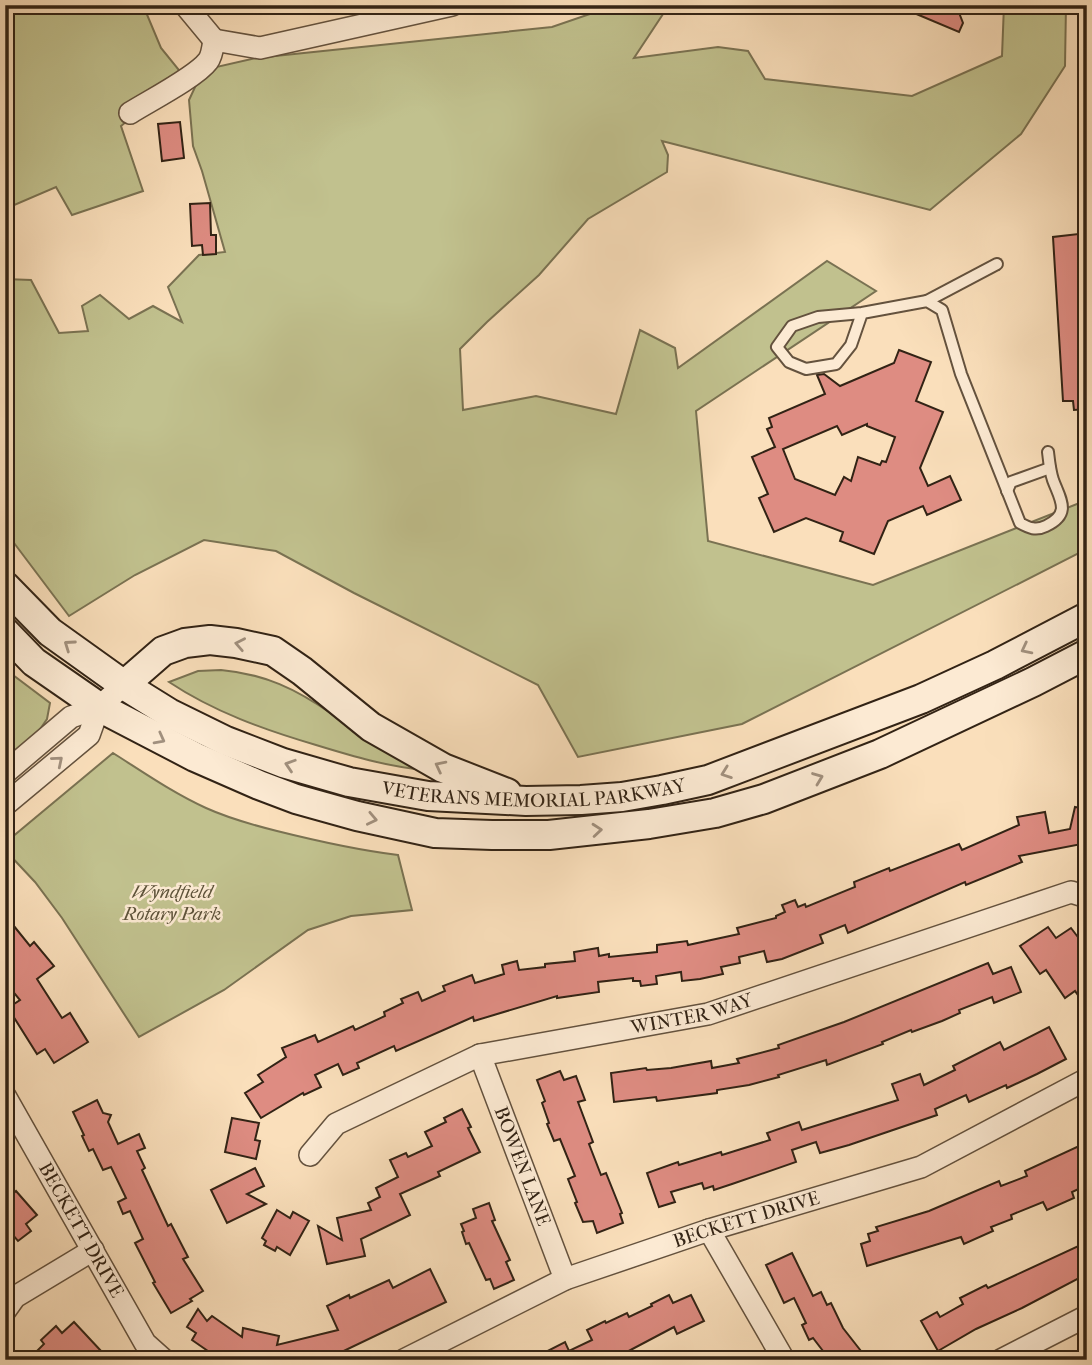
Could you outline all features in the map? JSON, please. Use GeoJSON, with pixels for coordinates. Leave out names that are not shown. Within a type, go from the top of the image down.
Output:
{"type":"FeatureCollection","features":[{"type":"Feature","properties":{"kind":"main road","name":"VETERANS MEMORIAL PARKWAY"},"geometry":{"type":"LineString","coordinates":[[5,586],[50,632],[124,685],[169,713],[226,741],[283,763],[349,782],[428,796],[526,801],[622,797],[708,780],[921,699],[995,665],[1087,617]]}},
{"type":"Feature","properties":{"kind":"main road","name":"VETERANS MEMORIAL PARKWAY"},"geometry":{"type":"LineString","coordinates":[[5,632],[34,662],[99,707],[195,757],[259,785],[296,799],[357,816],[435,833],[492,835],[549,835],[675,820],[715,813],[764,799],[880,754],[1087,654]]}},
{"type":"Feature","properties":{"kind":"main road"},"geometry":{"type":"LineString","coordinates":[[124,685],[163,651],[185,643],[210,640],[273,651],[371,727],[443,768],[526,801]]}},
{"type":"Feature","properties":{"kind":"street"},"geometry":{"type":"LineString","coordinates":[[185,5],[214,40],[260,48],[452,5]]}},
{"type":"Feature","properties":{"kind":"street"},"geometry":{"type":"LineString","coordinates":[[130,113],[193,74],[210,60],[214,40]]}},
{"type":"Feature","properties":{"kind":"street"},"geometry":{"type":"LineString","coordinates":[[5,773],[71,717],[99,707],[124,685]]}},
{"type":"Feature","properties":{"kind":"street"},"geometry":{"type":"LineString","coordinates":[[5,805],[89,735],[99,707]]}},
{"type":"Feature","properties":{"kind":"street","name":"WINTER WAY"},"geometry":{"type":"LineString","coordinates":[[310,1155],[336,1124],[480,1055],[708,1014],[1071,891],[1087,897]]}},
{"type":"Feature","properties":{"kind":"street","name":"BOWEN LANE"},"geometry":{"type":"LineString","coordinates":[[480,1055],[565,1279]]}},
{"type":"Feature","properties":{"kind":"street","name":"BECKETT DRIVE"},"geometry":{"type":"LineString","coordinates":[[404,1360],[565,1279],[709,1230],[921,1167],[1087,1079]]}},
{"type":"Feature","properties":{"kind":"street","name":"BECKETT DRIVE"},"geometry":{"type":"LineString","coordinates":[[5,1096],[145,1343],[164,1360]]}},
{"type":"Feature","properties":{"kind":"street"},"geometry":{"type":"LineString","coordinates":[[709,1230],[784,1360]]}},
{"type":"Feature","properties":{"kind":"street"},"geometry":{"type":"LineString","coordinates":[[5,1311],[15,1297],[93,1250]]}},
{"type":"Feature","properties":{"kind":"street"},"geometry":{"type":"LineString","coordinates":[[1001,1360],[1087,1316]]}},
{"type":"Feature","properties":{"kind":"lane"},"geometry":{"type":"LineString","coordinates":[[862,313],[851,345],[836,364],[806,369],[789,362],[777,347],[792,326],[818,317],[862,313],[927,300],[997,264]]}},
{"type":"Feature","properties":{"kind":"lane"},"geometry":{"type":"LineString","coordinates":[[927,300],[942,310],[961,374],[1020,523],[1032,529],[1044,527],[1058,519],[1063,509],[1052,476],[1048,452]]}},
{"type":"Feature","properties":{"kind":"lane"},"geometry":{"type":"LineString","coordinates":[[1007,491],[1011,482],[1050,468]]}},
{"type":"Feature","properties":{"kind":"green space"},"geometry":{"type":"Polygon","coordinates":[[[5,5],[143,5],[161,48],[183,75],[121,126],[143,191],[72,215],[56,187],[5,209],[5,5]]]}},
{"type":"Feature","properties":{"kind":"green space"},"geometry":{"type":"Polygon","coordinates":[[[616,5],[669,5],[634,58],[718,47],[748,51],[765,79],[912,96],[1002,56],[1004,5],[1066,5],[1065,66],[1021,134],[930,210],[662,141],[668,155],[667,172],[588,219],[539,275],[460,349],[463,410],[536,396],[616,414],[640,330],[675,348],[678,368],[827,261],[876,291],[696,411],[708,541],[873,585],[1087,500],[1087,549],[742,724],[578,757],[538,685],[276,551],[204,540],[135,575],[69,616],[5,531],[5,279],[31,280],[59,333],[88,331],[82,306],[100,295],[129,319],[153,306],[182,322],[168,287],[199,255],[225,252],[193,146],[189,100],[203,70],[256,58],[552,27],[616,5]]]}},
{"type":"Feature","properties":{"kind":"green space"},"geometry":{"type":"Polygon","coordinates":[[[5,669],[50,703],[47,719],[36,735],[5,762],[5,669]]]}},
{"type":"Feature","properties":{"kind":"green space"},"geometry":{"type":"Polygon","coordinates":[[[221,670],[252,675],[293,690],[351,728],[426,770],[370,761],[278,733],[222,711],[169,682],[198,671],[221,670]]]}},
{"type":"Feature","properties":{"kind":"green space","name":"Wyndfield Rotary Park"},"geometry":{"type":"Polygon","coordinates":[[[113,753],[182,796],[223,815],[307,838],[398,855],[412,910],[351,916],[308,930],[224,990],[139,1037],[62,918],[35,882],[5,850],[5,843],[113,753]]]}},
{"type":"Feature","properties":{"kind":"building"},"geometry":{"type":"Polygon","coordinates":[[[895,5],[956,5],[963,23],[959,32],[895,5]]]}},
{"type":"Feature","properties":{"kind":"building"},"geometry":{"type":"Polygon","coordinates":[[[180,122],[184,158],[162,161],[158,124],[180,122]]]}},
{"type":"Feature","properties":{"kind":"building"},"geometry":{"type":"Polygon","coordinates":[[[210,203],[211,235],[216,235],[216,254],[203,255],[202,245],[192,246],[190,204],[210,203]]]}},
{"type":"Feature","properties":{"kind":"building"},"geometry":{"type":"Polygon","coordinates":[[[1087,233],[1087,409],[1074,410],[1073,401],[1063,401],[1053,237],[1087,233]]]}},
{"type":"Feature","properties":{"kind":"building"},"geometry":{"type":"Polygon","coordinates":[[[899,350],[931,362],[916,401],[943,412],[920,468],[928,486],[950,476],[961,500],[927,515],[923,506],[888,521],[874,554],[840,541],[843,532],[806,518],[774,532],[759,498],[768,494],[752,457],[775,447],[767,429],[772,427],[769,418],[825,394],[817,375],[824,374],[840,386],[894,363],[899,350]],[[837,426],[783,449],[795,479],[835,495],[844,477],[851,481],[858,457],[880,465],[882,461],[886,462],[895,437],[867,426],[842,435],[837,426]]]}},
{"type":"Feature","properties":{"kind":"building"},"geometry":{"type":"Polygon","coordinates":[[[1075,807],[1087,809],[1087,843],[1019,856],[1022,862],[966,885],[965,882],[848,933],[845,925],[820,935],[823,943],[782,959],[767,962],[764,951],[739,957],[740,963],[721,967],[723,974],[700,979],[682,981],[681,972],[656,976],[657,984],[641,986],[640,981],[633,981],[633,978],[598,982],[599,992],[557,996],[474,1021],[473,1017],[396,1051],[394,1046],[357,1063],[359,1068],[343,1075],[338,1064],[315,1075],[321,1087],[304,1095],[303,1093],[261,1118],[245,1093],[263,1082],[258,1075],[286,1057],[282,1048],[315,1035],[318,1042],[353,1026],[355,1030],[385,1016],[384,1012],[403,1003],[401,999],[418,992],[422,1001],[445,991],[443,986],[472,975],[475,983],[504,974],[502,965],[517,961],[519,970],[545,967],[545,964],[575,961],[574,952],[598,948],[599,956],[609,954],[609,957],[657,952],[657,945],[687,941],[688,945],[739,934],[737,928],[776,918],[785,912],[782,905],[795,900],[798,907],[805,904],[806,907],[855,887],[854,882],[889,868],[890,871],[959,844],[962,850],[1019,825],[1017,817],[1045,812],[1049,833],[1070,829],[1075,807]]]}},
{"type":"Feature","properties":{"kind":"building"},"geometry":{"type":"Polygon","coordinates":[[[5,915],[30,946],[34,942],[54,966],[37,979],[62,1018],[70,1013],[88,1042],[54,1063],[45,1049],[37,1054],[8,1008],[20,1000],[5,982],[5,915]]]}},
{"type":"Feature","properties":{"kind":"building"},"geometry":{"type":"Polygon","coordinates":[[[1048,927],[1056,938],[1071,928],[1087,949],[1087,1008],[1075,991],[1065,998],[1046,970],[1040,974],[1020,946],[1048,927]]]}},
{"type":"Feature","properties":{"kind":"building"},"geometry":{"type":"Polygon","coordinates":[[[988,963],[993,974],[1011,967],[1021,992],[994,1003],[992,997],[959,1010],[960,1013],[942,1021],[912,1032],[911,1030],[882,1042],[883,1044],[827,1065],[826,1060],[778,1075],[779,1077],[717,1090],[717,1093],[657,1101],[656,1097],[614,1102],[611,1073],[671,1068],[711,1061],[712,1068],[739,1063],[737,1059],[779,1048],[778,1045],[844,1022],[988,963]]]}},
{"type":"Feature","properties":{"kind":"building"},"geometry":{"type":"Polygon","coordinates":[[[1049,1027],[1066,1059],[1007,1088],[1006,1085],[969,1102],[966,1095],[935,1109],[937,1115],[849,1145],[820,1153],[816,1142],[792,1150],[796,1162],[714,1190],[713,1186],[704,1189],[702,1183],[671,1192],[675,1202],[659,1207],[647,1173],[678,1162],[679,1165],[721,1152],[722,1155],[770,1140],[767,1133],[799,1122],[802,1130],[898,1100],[892,1084],[920,1074],[924,1085],[955,1070],[953,1066],[1000,1042],[1004,1050],[1049,1027]]]}},
{"type":"Feature","properties":{"kind":"building"},"geometry":{"type":"Polygon","coordinates":[[[560,1071],[564,1080],[576,1076],[585,1100],[578,1102],[593,1142],[589,1144],[601,1175],[606,1173],[622,1213],[623,1223],[597,1233],[593,1221],[583,1222],[568,1179],[575,1176],[560,1139],[554,1141],[542,1103],[545,1101],[537,1080],[560,1071]]]}},
{"type":"Feature","properties":{"kind":"building"},"geometry":{"type":"Polygon","coordinates":[[[97,1100],[103,1113],[111,1115],[108,1122],[118,1144],[139,1134],[145,1148],[137,1151],[145,1168],[142,1170],[168,1226],[171,1224],[188,1257],[183,1259],[203,1291],[171,1313],[153,1283],[155,1282],[135,1243],[143,1239],[130,1211],[123,1214],[118,1202],[126,1198],[111,1167],[103,1170],[93,1149],[89,1151],[73,1112],[97,1100]]]}},
{"type":"Feature","properties":{"kind":"building"},"geometry":{"type":"Polygon","coordinates":[[[462,1109],[480,1152],[438,1172],[440,1176],[400,1194],[410,1215],[361,1239],[365,1256],[327,1264],[318,1226],[342,1240],[337,1218],[371,1210],[368,1203],[380,1197],[376,1188],[398,1177],[390,1160],[406,1153],[408,1157],[432,1146],[425,1132],[446,1122],[444,1118],[462,1109]]]}},
{"type":"Feature","properties":{"kind":"building"},"geometry":{"type":"Polygon","coordinates":[[[232,1118],[259,1123],[255,1140],[260,1141],[256,1159],[225,1152],[232,1118]]]}},
{"type":"Feature","properties":{"kind":"building"},"geometry":{"type":"Polygon","coordinates":[[[1079,1146],[1082,1152],[1087,1150],[1087,1185],[1072,1192],[1074,1198],[1047,1210],[1043,1202],[1011,1215],[1012,1219],[991,1227],[993,1231],[964,1244],[961,1237],[867,1266],[861,1244],[870,1241],[868,1234],[878,1231],[876,1227],[929,1211],[999,1181],[1001,1186],[1027,1176],[1025,1171],[1079,1146]]]}},
{"type":"Feature","properties":{"kind":"building"},"geometry":{"type":"Polygon","coordinates":[[[255,1168],[264,1186],[247,1194],[266,1204],[227,1223],[211,1190],[255,1168]]]}},
{"type":"Feature","properties":{"kind":"building"},"geometry":{"type":"Polygon","coordinates":[[[16,1191],[37,1215],[26,1224],[31,1231],[18,1241],[5,1226],[5,1201],[16,1191]]]}},
{"type":"Feature","properties":{"kind":"building"},"geometry":{"type":"Polygon","coordinates":[[[489,1203],[495,1220],[492,1221],[510,1260],[506,1262],[514,1280],[494,1289],[490,1279],[486,1280],[469,1243],[466,1244],[461,1224],[476,1218],[473,1209],[489,1203]]]}},
{"type":"Feature","properties":{"kind":"building"},"geometry":{"type":"Polygon","coordinates":[[[277,1210],[290,1218],[293,1212],[309,1221],[290,1255],[277,1247],[275,1251],[264,1245],[266,1241],[262,1238],[277,1210]]]}},
{"type":"Feature","properties":{"kind":"building"},"geometry":{"type":"Polygon","coordinates":[[[1087,1242],[1087,1274],[938,1351],[921,1321],[937,1312],[940,1317],[963,1304],[960,1298],[986,1285],[988,1288],[1087,1242]]]}},
{"type":"Feature","properties":{"kind":"building"},"geometry":{"type":"Polygon","coordinates":[[[792,1253],[813,1296],[821,1292],[827,1305],[831,1303],[843,1328],[868,1360],[830,1360],[813,1338],[809,1340],[802,1325],[806,1323],[794,1298],[784,1303],[766,1265],[792,1253]]]}},
{"type":"Feature","properties":{"kind":"building"},"geometry":{"type":"Polygon","coordinates":[[[430,1269],[446,1302],[327,1359],[221,1360],[192,1340],[196,1333],[187,1327],[198,1309],[207,1321],[212,1316],[242,1337],[243,1328],[279,1336],[277,1345],[338,1330],[327,1306],[389,1280],[393,1288],[430,1269]]]}},
{"type":"Feature","properties":{"kind":"building"},"geometry":{"type":"Polygon","coordinates":[[[669,1295],[673,1303],[691,1295],[704,1321],[677,1334],[674,1327],[621,1355],[623,1360],[530,1360],[565,1342],[569,1351],[592,1340],[587,1330],[627,1313],[629,1317],[669,1295]]]}},
{"type":"Feature","properties":{"kind":"building"},"geometry":{"type":"Polygon","coordinates":[[[74,1322],[102,1352],[93,1360],[28,1360],[44,1344],[41,1340],[56,1326],[62,1333],[74,1322]]]}}]}
